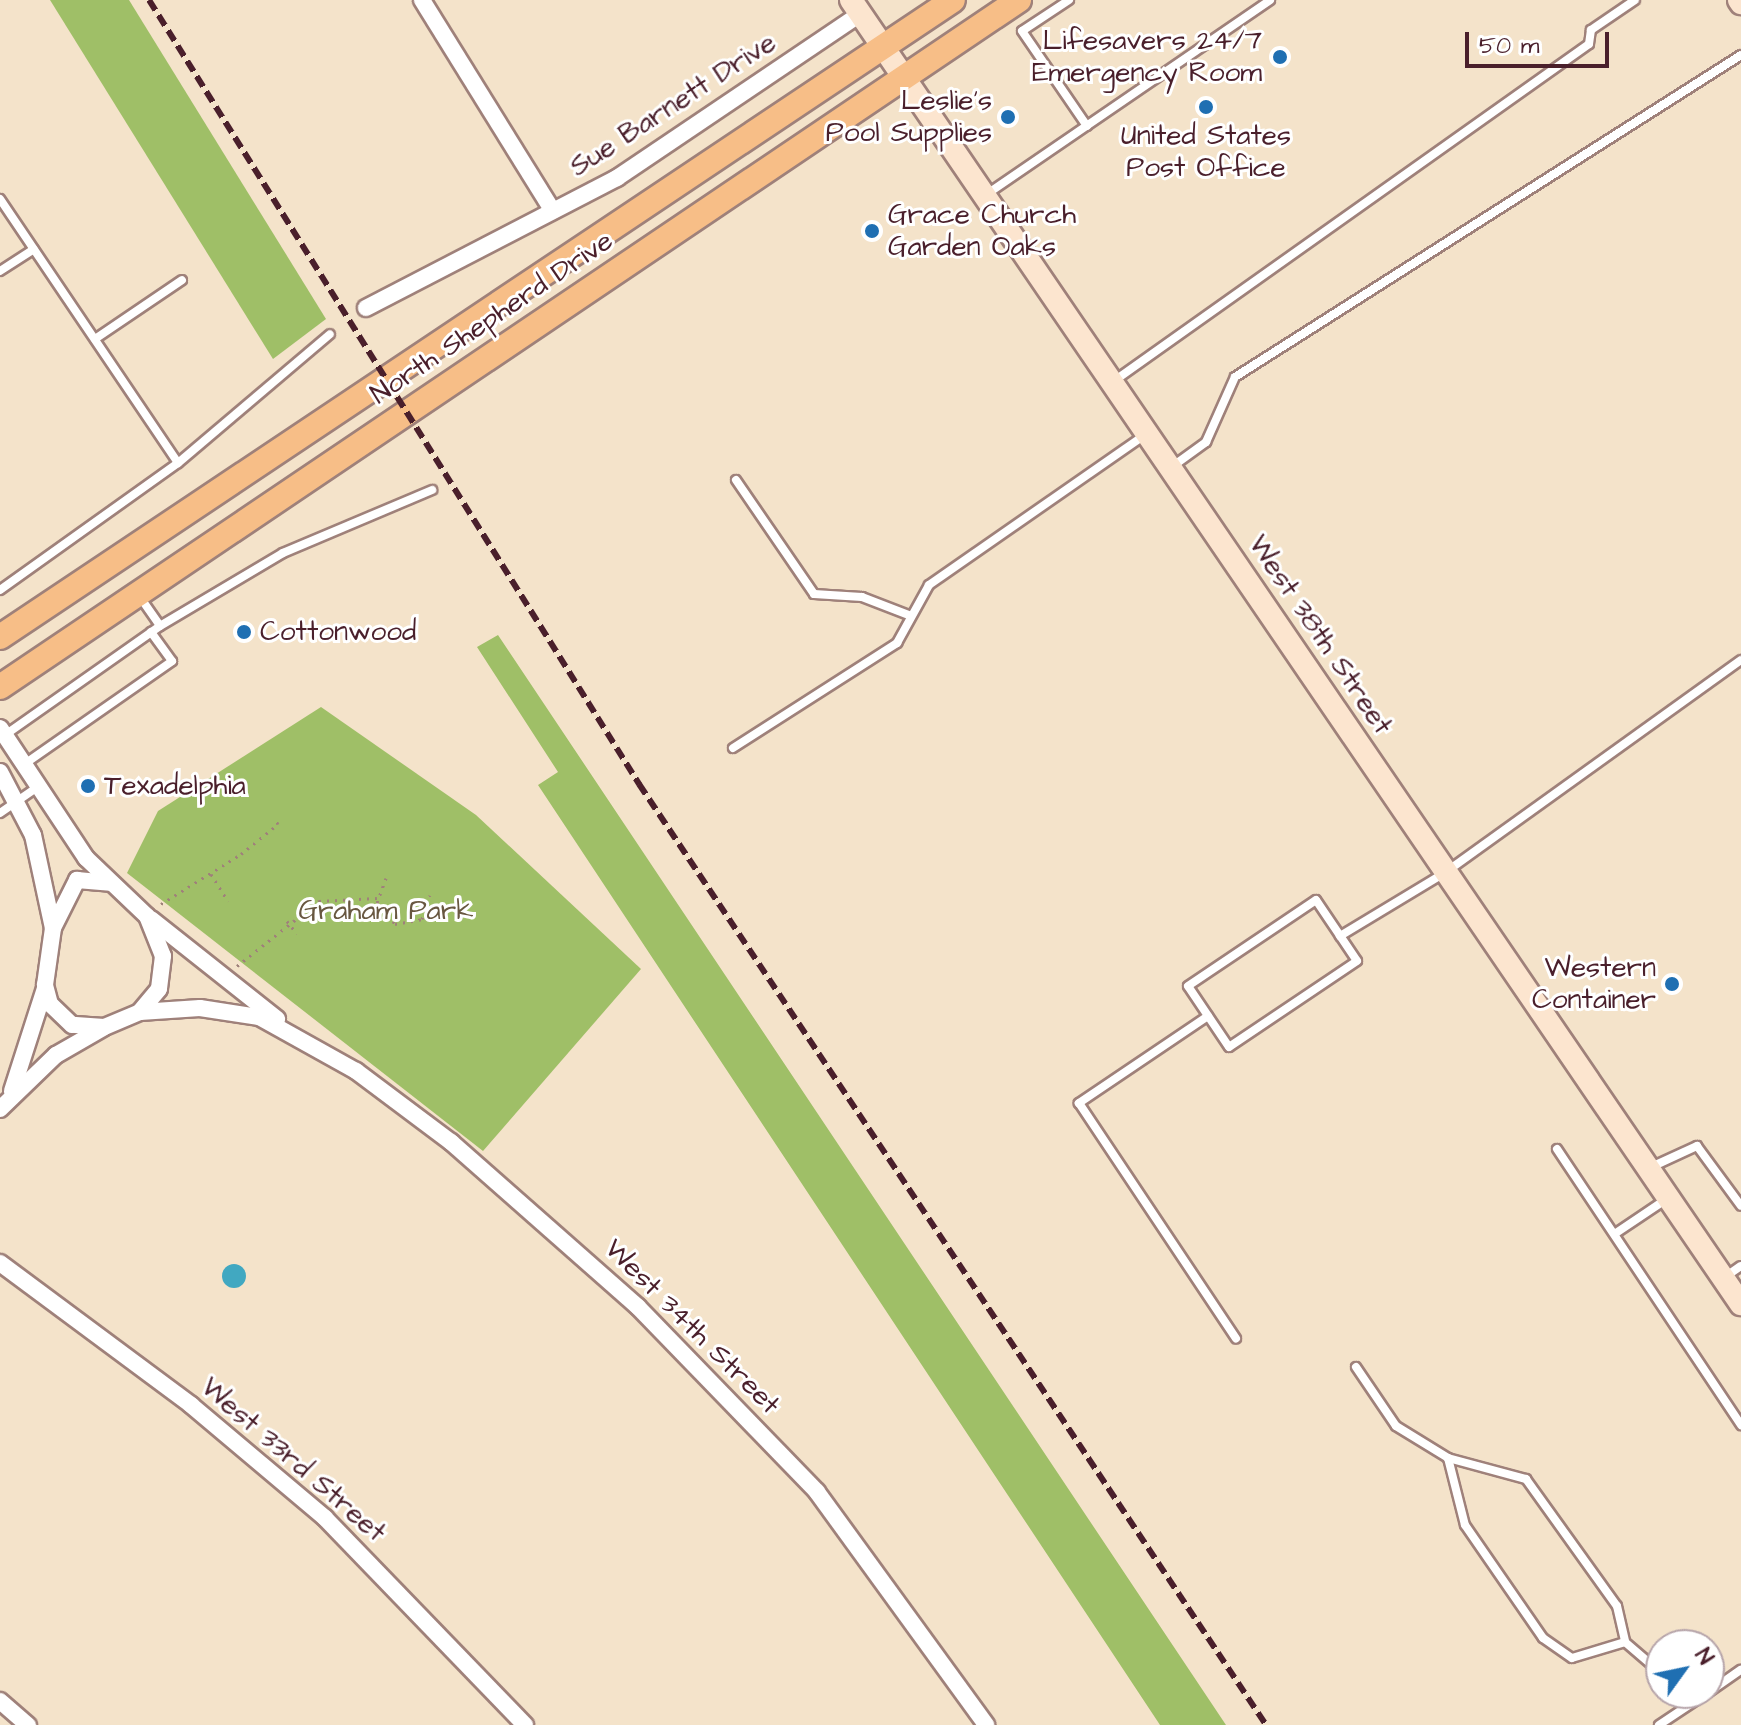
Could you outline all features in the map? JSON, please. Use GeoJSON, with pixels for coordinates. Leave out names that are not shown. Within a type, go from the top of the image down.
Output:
{"type":"FeatureCollection","features":[{"type":"Feature","properties":{"kind":"main road","name":"North Shepherd Drive"},"geometry":{"type":"LineString","coordinates":[[0,637],[953,0]]}},
{"type":"Feature","properties":{"kind":"main road","name":"North Shepherd Drive"},"geometry":{"type":"LineString","coordinates":[[0,687],[1013,4]]}},
{"type":"Feature","properties":{"kind":"street","name":"Sue Barnett Drive"},"geometry":{"type":"LineString","coordinates":[[422,0],[553,211]]}},
{"type":"Feature","properties":{"kind":"street","name":"Sue Barnett Drive"},"geometry":{"type":"LineString","coordinates":[[366,308],[617,178],[855,7]]}},
{"type":"Feature","properties":{"kind":"street","name":"West 38th Street"},"geometry":{"type":"LineString","coordinates":[[855,7],[1668,1197],[1732,1272],[1741,1304]]}},
{"type":"Feature","properties":{"kind":"street"},"geometry":{"type":"LineString","coordinates":[[2,731],[110,883],[147,916],[164,976],[140,1012],[104,1027],[56,1055],[5,1103]]}},
{"type":"Feature","properties":{"kind":"street"},"geometry":{"type":"LineString","coordinates":[[0,772],[18,800],[53,928]]}},
{"type":"Feature","properties":{"kind":"street"},"geometry":{"type":"LineString","coordinates":[[5,1103],[45,985],[53,928],[70,886],[92,877],[110,883]]}},
{"type":"Feature","properties":{"kind":"street","name":"West 34th Street"},"geometry":{"type":"LineString","coordinates":[[147,916],[294,1033],[451,1142],[701,1368],[817,1492],[986,1725]]}},
{"type":"Feature","properties":{"kind":"street"},"geometry":{"type":"LineString","coordinates":[[45,985],[58,1016],[72,1025],[104,1027]]}},
{"type":"Feature","properties":{"kind":"street","name":"West 34th Street"},"geometry":{"type":"LineString","coordinates":[[140,1012],[232,1010],[294,1033]]}},
{"type":"Feature","properties":{"kind":"street","name":"West 33rd Street"},"geometry":{"type":"LineString","coordinates":[[0,1263],[191,1405],[325,1518],[525,1725]]}},
{"type":"Feature","properties":{"kind":"street"},"geometry":{"type":"LineString","coordinates":[[0,1701],[28,1725]]}},
{"type":"Feature","properties":{"kind":"lane"},"geometry":{"type":"LineString","coordinates":[[1022,31],[1055,4],[1069,0]]}},
{"type":"Feature","properties":{"kind":"lane"},"geometry":{"type":"LineString","coordinates":[[1249,0],[1256,10]]}},
{"type":"Feature","properties":{"kind":"lane"},"geometry":{"type":"LineString","coordinates":[[984,196],[1270,0]]}},
{"type":"Feature","properties":{"kind":"lane"},"geometry":{"type":"LineString","coordinates":[[1111,383],[1589,44],[1591,30],[1635,0]]}},
{"type":"Feature","properties":{"kind":"lane"},"geometry":{"type":"LineString","coordinates":[[1013,4],[1022,31],[1087,126]]}},
{"type":"Feature","properties":{"kind":"lane"},"geometry":{"type":"LineString","coordinates":[[1170,468],[1206,442],[1235,377],[1741,55]]}},
{"type":"Feature","properties":{"kind":"lane"},"geometry":{"type":"LineString","coordinates":[[0,199],[178,463]]}},
{"type":"Feature","properties":{"kind":"lane"},"geometry":{"type":"LineString","coordinates":[[0,271],[34,249]]}},
{"type":"Feature","properties":{"kind":"lane"},"geometry":{"type":"LineString","coordinates":[[95,339],[182,280]]}},
{"type":"Feature","properties":{"kind":"lane"},"geometry":{"type":"LineString","coordinates":[[0,590],[178,463],[330,334]]}},
{"type":"Feature","properties":{"kind":"lane"},"geometry":{"type":"LineString","coordinates":[[733,748],[897,643],[909,615],[929,585],[1147,434]]}},
{"type":"Feature","properties":{"kind":"lane"},"geometry":{"type":"LineString","coordinates":[[736,480],[814,594],[862,597],[909,615]]}},
{"type":"Feature","properties":{"kind":"lane"},"geometry":{"type":"LineString","coordinates":[[2,731],[160,626],[283,553],[432,490]]}},
{"type":"Feature","properties":{"kind":"lane"},"geometry":{"type":"LineString","coordinates":[[137,594],[160,626]]}},
{"type":"Feature","properties":{"kind":"lane"},"geometry":{"type":"LineString","coordinates":[[26,763],[172,661],[151,632]]}},
{"type":"Feature","properties":{"kind":"lane"},"geometry":{"type":"LineString","coordinates":[[1340,936],[1446,872],[1741,660]]}},
{"type":"Feature","properties":{"kind":"lane"},"geometry":{"type":"LineString","coordinates":[[0,813],[42,784]]}},
{"type":"Feature","properties":{"kind":"lane"},"geometry":{"type":"LineString","coordinates":[[1316,900],[1340,936],[1357,961],[1229,1047],[1188,986],[1316,900]]}},
{"type":"Feature","properties":{"kind":"lane"},"geometry":{"type":"LineString","coordinates":[[1208,1016],[1079,1103],[1236,1338]]}},
{"type":"Feature","properties":{"kind":"lane"},"geometry":{"type":"LineString","coordinates":[[1649,1169],[1697,1146],[1741,1206]]}},
{"type":"Feature","properties":{"kind":"lane"},"geometry":{"type":"LineString","coordinates":[[1557,1149],[1740,1421]]}},
{"type":"Feature","properties":{"kind":"lane"},"geometry":{"type":"LineString","coordinates":[[1616,1233],[1668,1197]]}},
{"type":"Feature","properties":{"kind":"lane"},"geometry":{"type":"LineString","coordinates":[[1356,1367],[1396,1426],[1448,1458],[1526,1479],[1617,1606],[1625,1642],[1645,1659]]}},
{"type":"Feature","properties":{"kind":"lane"},"geometry":{"type":"LineString","coordinates":[[1448,1458],[1465,1525],[1543,1638],[1572,1658],[1625,1642]]}},
{"type":"Feature","properties":{"kind":"lane"},"geometry":{"type":"LineString","coordinates":[[1659,1725],[1682,1709]]}},
{"type":"Feature","properties":{"kind":"path"},"geometry":{"type":"LineString","coordinates":[[147,916],[278,824],[275,819]]}},
{"type":"Feature","properties":{"kind":"path"},"geometry":{"type":"LineString","coordinates":[[210,873],[228,901]]}},
{"type":"Feature","properties":{"kind":"path"},"geometry":{"type":"LineString","coordinates":[[386,878],[377,898],[386,919],[404,925],[422,919],[430,895]]}},
{"type":"Feature","properties":{"kind":"path"},"geometry":{"type":"LineString","coordinates":[[225,977],[287,921],[327,898],[377,898]]}},
{"type":"Feature","properties":{"kind":"path"},"geometry":{"type":"LineString","coordinates":[[287,921],[297,934]]}},
{"type":"Feature","properties":{"kind":"green space"},"geometry":{"type":"Polygon","coordinates":[[[50,0],[129,0],[326,319],[273,359],[50,0]]]}},
{"type":"Feature","properties":{"kind":"green space"},"geometry":{"type":"Polygon","coordinates":[[[498,635],[1226,1725],[1160,1725],[538,785],[558,772],[477,647],[498,635]]]}},
{"type":"Feature","properties":{"kind":"green space","name":"Graham Park"},"geometry":{"type":"Polygon","coordinates":[[[321,707],[476,815],[641,969],[483,1151],[127,873],[158,811],[321,707]]]}},
{"type":"Feature","properties":{"kind":"water"},"geometry":{"type":"Polygon","coordinates":[[[234,1264],[243,1267],[246,1276],[243,1285],[234,1288],[225,1285],[222,1276],[225,1267],[234,1264]]]}},
{"type":"Feature","properties":{"kind":"railway"},"geometry":{"type":"LineString","coordinates":[[149,0],[639,784],[1266,1725]]}},
{"type":"Feature","properties":{"kind":"place","name":"Lifesavers 24/7 Emergency Room"},"geometry":{"type":"Point","coordinates":[1280,57]}},
{"type":"Feature","properties":{"kind":"place","name":"United States Post Office"},"geometry":{"type":"Point","coordinates":[1206,107]}},
{"type":"Feature","properties":{"kind":"place","name":"Leslie's Pool Supplies"},"geometry":{"type":"Point","coordinates":[1008,117]}},
{"type":"Feature","properties":{"kind":"place","name":"Grace Church Garden Oaks"},"geometry":{"type":"Point","coordinates":[872,231]}},
{"type":"Feature","properties":{"kind":"place","name":"Cottonwood"},"geometry":{"type":"Point","coordinates":[244,632]}},
{"type":"Feature","properties":{"kind":"place","name":"Texadelphia"},"geometry":{"type":"Point","coordinates":[88,786]}},
{"type":"Feature","properties":{"kind":"place","name":"Western Container"},"geometry":{"type":"Point","coordinates":[1672,984]}}]}
